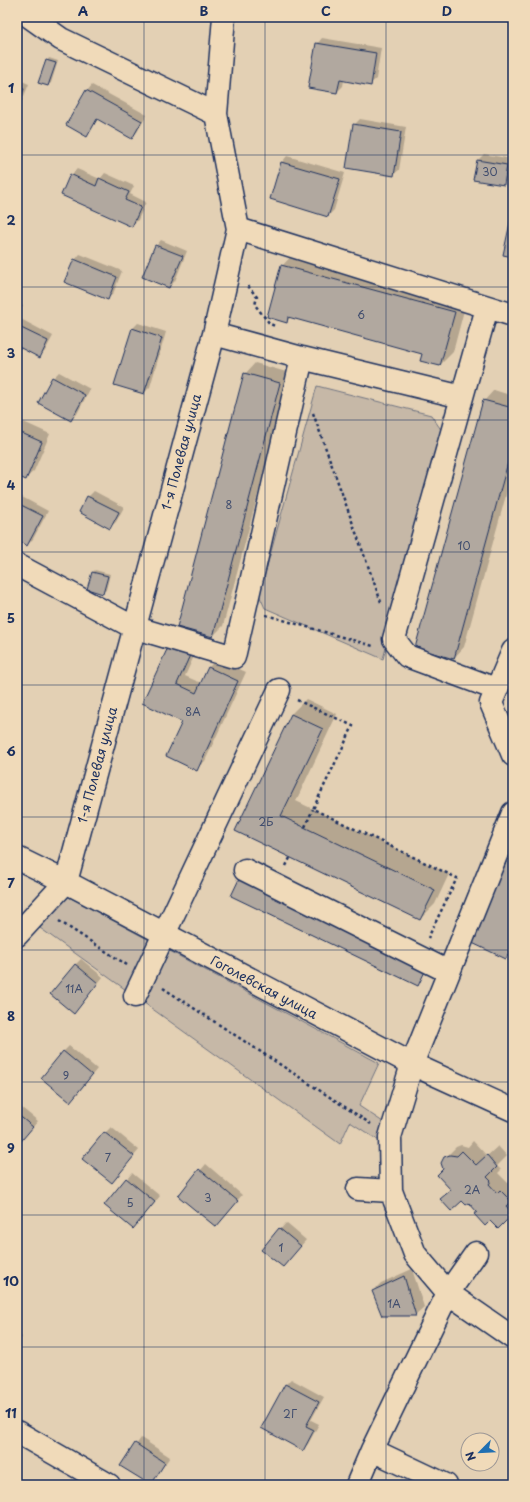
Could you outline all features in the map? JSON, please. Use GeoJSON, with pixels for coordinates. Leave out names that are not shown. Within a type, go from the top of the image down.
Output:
{"type":"FeatureCollection","features":[{"type":"Feature","properties":{"kind":"street"},"geometry":{"type":"LineString","coordinates":[[30,17],[61,39],[216,114]]}},
{"type":"Feature","properties":{"kind":"street","name":"1-я Полевая улица"},"geometry":{"type":"LineString","coordinates":[[66,882],[133,627],[214,334],[229,262],[238,229],[216,114],[224,17]]}},
{"type":"Feature","properties":{"kind":"street"},"geometry":{"type":"LineString","coordinates":[[238,229],[513,315]]}},
{"type":"Feature","properties":{"kind":"street"},"geometry":{"type":"LineString","coordinates":[[487,308],[462,397],[400,647],[496,689]]}},
{"type":"Feature","properties":{"kind":"street"},"geometry":{"type":"LineString","coordinates":[[214,334],[302,358],[462,397]]}},
{"type":"Feature","properties":{"kind":"street"},"geometry":{"type":"LineString","coordinates":[[17,566],[133,627],[234,657],[302,358]]}},
{"type":"Feature","properties":{"kind":"street"},"geometry":{"type":"LineString","coordinates":[[513,651],[491,702],[513,755]]}},
{"type":"Feature","properties":{"kind":"street"},"geometry":{"type":"LineString","coordinates":[[135,996],[163,933],[278,690]]}},
{"type":"Feature","properties":{"kind":"street"},"geometry":{"type":"LineString","coordinates":[[513,813],[412,1064],[390,1137],[391,1191],[415,1254],[448,1293],[513,1338]]}},
{"type":"Feature","properties":{"kind":"street","name":"Гоголевская улица"},"geometry":{"type":"LineString","coordinates":[[17,858],[66,882],[412,1064],[513,1110]]}},
{"type":"Feature","properties":{"kind":"street"},"geometry":{"type":"LineString","coordinates":[[244,870],[449,972]]}},
{"type":"Feature","properties":{"kind":"street"},"geometry":{"type":"LineString","coordinates":[[17,935],[66,882]]}},
{"type":"Feature","properties":{"kind":"street"},"geometry":{"type":"LineString","coordinates":[[412,1064],[415,1095]]}},
{"type":"Feature","properties":{"kind":"street"},"geometry":{"type":"LineString","coordinates":[[358,1189],[391,1191]]}},
{"type":"Feature","properties":{"kind":"street"},"geometry":{"type":"LineString","coordinates":[[357,1485],[372,1450],[448,1293],[476,1253]]}},
{"type":"Feature","properties":{"kind":"street"},"geometry":{"type":"LineString","coordinates":[[17,1432],[109,1485]]}},
{"type":"Feature","properties":{"kind":"street"},"geometry":{"type":"LineString","coordinates":[[372,1450],[446,1485]]}},
{"type":"Feature","properties":{"kind":"path"},"geometry":{"type":"LineString","coordinates":[[229,262],[257,297],[255,305],[270,324],[277,327]]}},
{"type":"Feature","properties":{"kind":"path"},"geometry":{"type":"LineString","coordinates":[[310,406],[400,647]]}},
{"type":"Feature","properties":{"kind":"path"},"geometry":{"type":"LineString","coordinates":[[244,608],[400,647]]}},
{"type":"Feature","properties":{"kind":"path"},"geometry":{"type":"LineString","coordinates":[[278,690],[353,726],[305,827]]}},
{"type":"Feature","properties":{"kind":"path"},"geometry":{"type":"LineString","coordinates":[[313,809],[457,878],[426,942]]}},
{"type":"Feature","properties":{"kind":"path"},"geometry":{"type":"LineString","coordinates":[[41,909],[390,1137]]}},
{"type":"Feature","properties":{"kind":"shaded area"},"geometry":{"type":"Polygon","coordinates":[[[317,386],[431,415],[444,434],[383,659],[265,608],[259,595],[317,386]]]}},
{"type":"Feature","properties":{"kind":"shaded area"},"geometry":{"type":"Polygon","coordinates":[[[65,895],[379,1063],[359,1106],[389,1126],[381,1142],[350,1122],[340,1144],[40,928],[65,895]]]}},
{"type":"Feature","properties":{"kind":"building"},"geometry":{"type":"Polygon","coordinates":[[[316,43],[376,53],[371,86],[340,80],[337,93],[308,88],[316,43]]]}},
{"type":"Feature","properties":{"kind":"building"},"geometry":{"type":"Polygon","coordinates":[[[46,60],[56,63],[48,86],[38,83],[46,60]]]}},
{"type":"Feature","properties":{"kind":"building"},"geometry":{"type":"Polygon","coordinates":[[[17,86],[24,89],[17,106],[17,86]]]}},
{"type":"Feature","properties":{"kind":"building"},"geometry":{"type":"Polygon","coordinates":[[[86,90],[142,121],[132,139],[97,119],[87,137],[66,125],[86,90]]]}},
{"type":"Feature","properties":{"kind":"building"},"geometry":{"type":"Polygon","coordinates":[[[353,124],[401,132],[394,176],[346,168],[353,124]]]}},
{"type":"Feature","properties":{"kind":"building"},"geometry":{"type":"Polygon","coordinates":[[[477,160],[507,165],[504,185],[473,180],[477,160]]]}},
{"type":"Feature","properties":{"kind":"building"},"geometry":{"type":"Polygon","coordinates":[[[281,162],[340,179],[328,217],[270,199],[281,162]]]}},
{"type":"Feature","properties":{"kind":"building"},"geometry":{"type":"Polygon","coordinates":[[[70,174],[96,186],[99,178],[129,192],[125,200],[141,207],[132,227],[61,195],[70,174]]]}},
{"type":"Feature","properties":{"kind":"building"},"geometry":{"type":"Polygon","coordinates":[[[511,218],[513,219],[513,257],[503,255],[511,218]]]}},
{"type":"Feature","properties":{"kind":"building"},"geometry":{"type":"Polygon","coordinates":[[[155,245],[183,256],[169,288],[142,277],[155,245]]]}},
{"type":"Feature","properties":{"kind":"building"},"geometry":{"type":"Polygon","coordinates":[[[74,259],[117,277],[108,300],[64,282],[74,259]]]}},
{"type":"Feature","properties":{"kind":"building"},"geometry":{"type":"Polygon","coordinates":[[[281,265],[455,312],[440,366],[420,361],[422,354],[288,317],[287,323],[267,317],[281,265]]]}},
{"type":"Feature","properties":{"kind":"building"},"geometry":{"type":"Polygon","coordinates":[[[17,326],[48,341],[40,358],[17,346],[17,326]]]}},
{"type":"Feature","properties":{"kind":"building"},"geometry":{"type":"Polygon","coordinates":[[[132,328],[162,338],[144,394],[114,385],[132,328]]]}},
{"type":"Feature","properties":{"kind":"building"},"geometry":{"type":"Polygon","coordinates":[[[244,373],[280,383],[213,637],[177,627],[244,373]]]}},
{"type":"Feature","properties":{"kind":"building"},"geometry":{"type":"Polygon","coordinates":[[[52,377],[85,395],[71,421],[38,403],[52,377]]]}},
{"type":"Feature","properties":{"kind":"building"},"geometry":{"type":"Polygon","coordinates":[[[483,400],[513,408],[513,444],[454,659],[415,648],[483,400]]]}},
{"type":"Feature","properties":{"kind":"building"},"geometry":{"type":"Polygon","coordinates":[[[17,431],[42,442],[26,480],[17,476],[17,431]]]}},
{"type":"Feature","properties":{"kind":"building"},"geometry":{"type":"Polygon","coordinates":[[[87,496],[119,512],[110,529],[79,512],[87,496]]]}},
{"type":"Feature","properties":{"kind":"building"},"geometry":{"type":"Polygon","coordinates":[[[17,503],[43,516],[27,546],[17,540],[17,503]]]}},
{"type":"Feature","properties":{"kind":"building"},"geometry":{"type":"Polygon","coordinates":[[[92,572],[108,576],[103,594],[87,589],[92,572]]]}},
{"type":"Feature","properties":{"kind":"building"},"geometry":{"type":"Polygon","coordinates":[[[170,643],[191,653],[177,684],[196,693],[208,667],[238,681],[197,771],[166,756],[182,722],[142,703],[170,643]]]}},
{"type":"Feature","properties":{"kind":"building"},"geometry":{"type":"Polygon","coordinates":[[[291,714],[323,729],[281,816],[435,890],[420,920],[235,831],[291,714]]]}},
{"type":"Feature","properties":{"kind":"building"},"geometry":{"type":"Polygon","coordinates":[[[513,848],[513,943],[506,959],[468,941],[513,848]]]}},
{"type":"Feature","properties":{"kind":"building"},"geometry":{"type":"Polygon","coordinates":[[[241,875],[428,965],[418,986],[231,896],[241,875]]]}},
{"type":"Feature","properties":{"kind":"building"},"geometry":{"type":"Polygon","coordinates":[[[75,964],[98,983],[74,1014],[50,994],[75,964]]]}},
{"type":"Feature","properties":{"kind":"building"},"geometry":{"type":"Polygon","coordinates":[[[63,1051],[92,1075],[70,1102],[41,1078],[63,1051]]]}},
{"type":"Feature","properties":{"kind":"building"},"geometry":{"type":"Polygon","coordinates":[[[17,1114],[33,1127],[17,1146],[17,1114]]]}},
{"type":"Feature","properties":{"kind":"building"},"geometry":{"type":"Polygon","coordinates":[[[104,1132],[134,1156],[112,1183],[82,1159],[104,1132]]]}},
{"type":"Feature","properties":{"kind":"building"},"geometry":{"type":"Polygon","coordinates":[[[462,1151],[476,1165],[487,1155],[497,1167],[487,1177],[491,1181],[489,1184],[497,1193],[500,1190],[511,1201],[506,1206],[513,1214],[498,1229],[490,1221],[485,1226],[474,1214],[477,1212],[469,1203],[466,1205],[462,1201],[451,1211],[440,1199],[451,1190],[437,1175],[443,1169],[441,1163],[444,1157],[450,1155],[457,1156],[462,1151]]]}},
{"type":"Feature","properties":{"kind":"building"},"geometry":{"type":"Polygon","coordinates":[[[199,1169],[238,1201],[216,1227],[178,1196],[199,1169]]]}},
{"type":"Feature","properties":{"kind":"building"},"geometry":{"type":"Polygon","coordinates":[[[126,1178],[155,1202],[133,1229],[104,1205],[126,1178]]]}},
{"type":"Feature","properties":{"kind":"building"},"geometry":{"type":"Polygon","coordinates":[[[279,1228],[301,1246],[283,1267],[261,1250],[279,1228]]]}},
{"type":"Feature","properties":{"kind":"building"},"geometry":{"type":"Polygon","coordinates":[[[404,1276],[416,1316],[382,1316],[372,1291],[404,1276]]]}},
{"type":"Feature","properties":{"kind":"building"},"geometry":{"type":"Polygon","coordinates":[[[285,1384],[319,1402],[306,1426],[314,1430],[303,1451],[261,1428],[285,1384]]]}},
{"type":"Feature","properties":{"kind":"building"},"geometry":{"type":"Polygon","coordinates":[[[135,1443],[165,1463],[151,1485],[120,1466],[135,1443]]]}}]}
